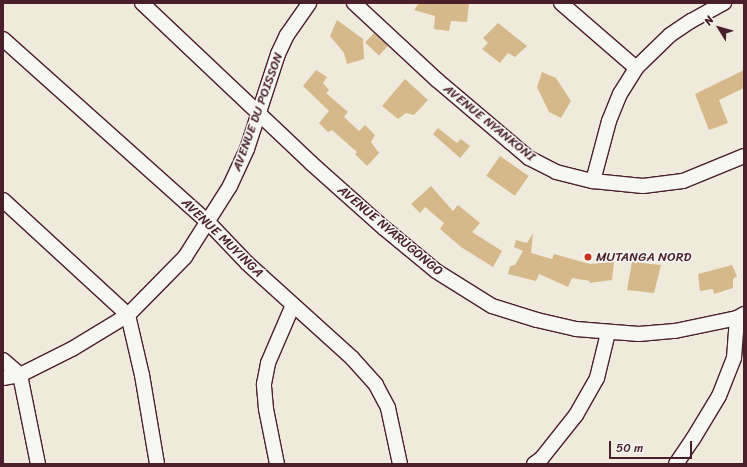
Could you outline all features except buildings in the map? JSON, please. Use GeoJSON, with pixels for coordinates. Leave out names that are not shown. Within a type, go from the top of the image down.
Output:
{"type":"FeatureCollection","features":[{"type":"Feature","properties":{"kind":"street","name":"AVENUE NYARUGONGO"},"geometry":{"type":"LineString","coordinates":[[142,3],[333,183],[384,228],[442,275],[492,306],[537,320],[608,333],[639,334],[675,331],[741,316]]}},
{"type":"Feature","properties":{"kind":"street","name":"AVENUE DU POISSON"},"geometry":{"type":"LineString","coordinates":[[3,378],[20,375],[72,350],[128,315],[185,257],[230,186],[247,149],[260,114],[278,54],[287,35],[309,3]]}},
{"type":"Feature","properties":{"kind":"street","name":"AVENUE NYANKONI"},"geometry":{"type":"LineString","coordinates":[[354,3],[437,80],[529,158],[556,172],[593,181],[643,186],[683,181],[744,156]]}},
{"type":"Feature","properties":{"kind":"street"},"geometry":{"type":"LineString","coordinates":[[561,3],[636,68]]}},
{"type":"Feature","properties":{"kind":"street"},"geometry":{"type":"LineString","coordinates":[[593,181],[609,121],[620,94],[636,68],[670,35],[691,21],[724,3]]}},
{"type":"Feature","properties":{"kind":"street","name":"AVENUE MUYINGA"},"geometry":{"type":"LineString","coordinates":[[3,39],[208,222],[247,263],[352,358],[376,385],[388,408],[400,464]]}},
{"type":"Feature","properties":{"kind":"street"},"geometry":{"type":"LineString","coordinates":[[3,200],[128,315],[142,375],[156,464]]}},
{"type":"Feature","properties":{"kind":"street"},"geometry":{"type":"LineString","coordinates":[[277,464],[266,409],[264,384],[268,364],[293,305]]}},
{"type":"Feature","properties":{"kind":"street"},"geometry":{"type":"LineString","coordinates":[[676,464],[719,396],[734,358],[741,316]]}},
{"type":"Feature","properties":{"kind":"street"},"geometry":{"type":"LineString","coordinates":[[534,464],[541,458],[576,415],[597,378],[608,333]]}},
{"type":"Feature","properties":{"kind":"street"},"geometry":{"type":"LineString","coordinates":[[3,360],[20,375],[38,464]]}},
{"type":"Feature","properties":{"kind":"place","name":"MUTANGA NORD"},"geometry":{"type":"Point","coordinates":[588,257]}}]}
